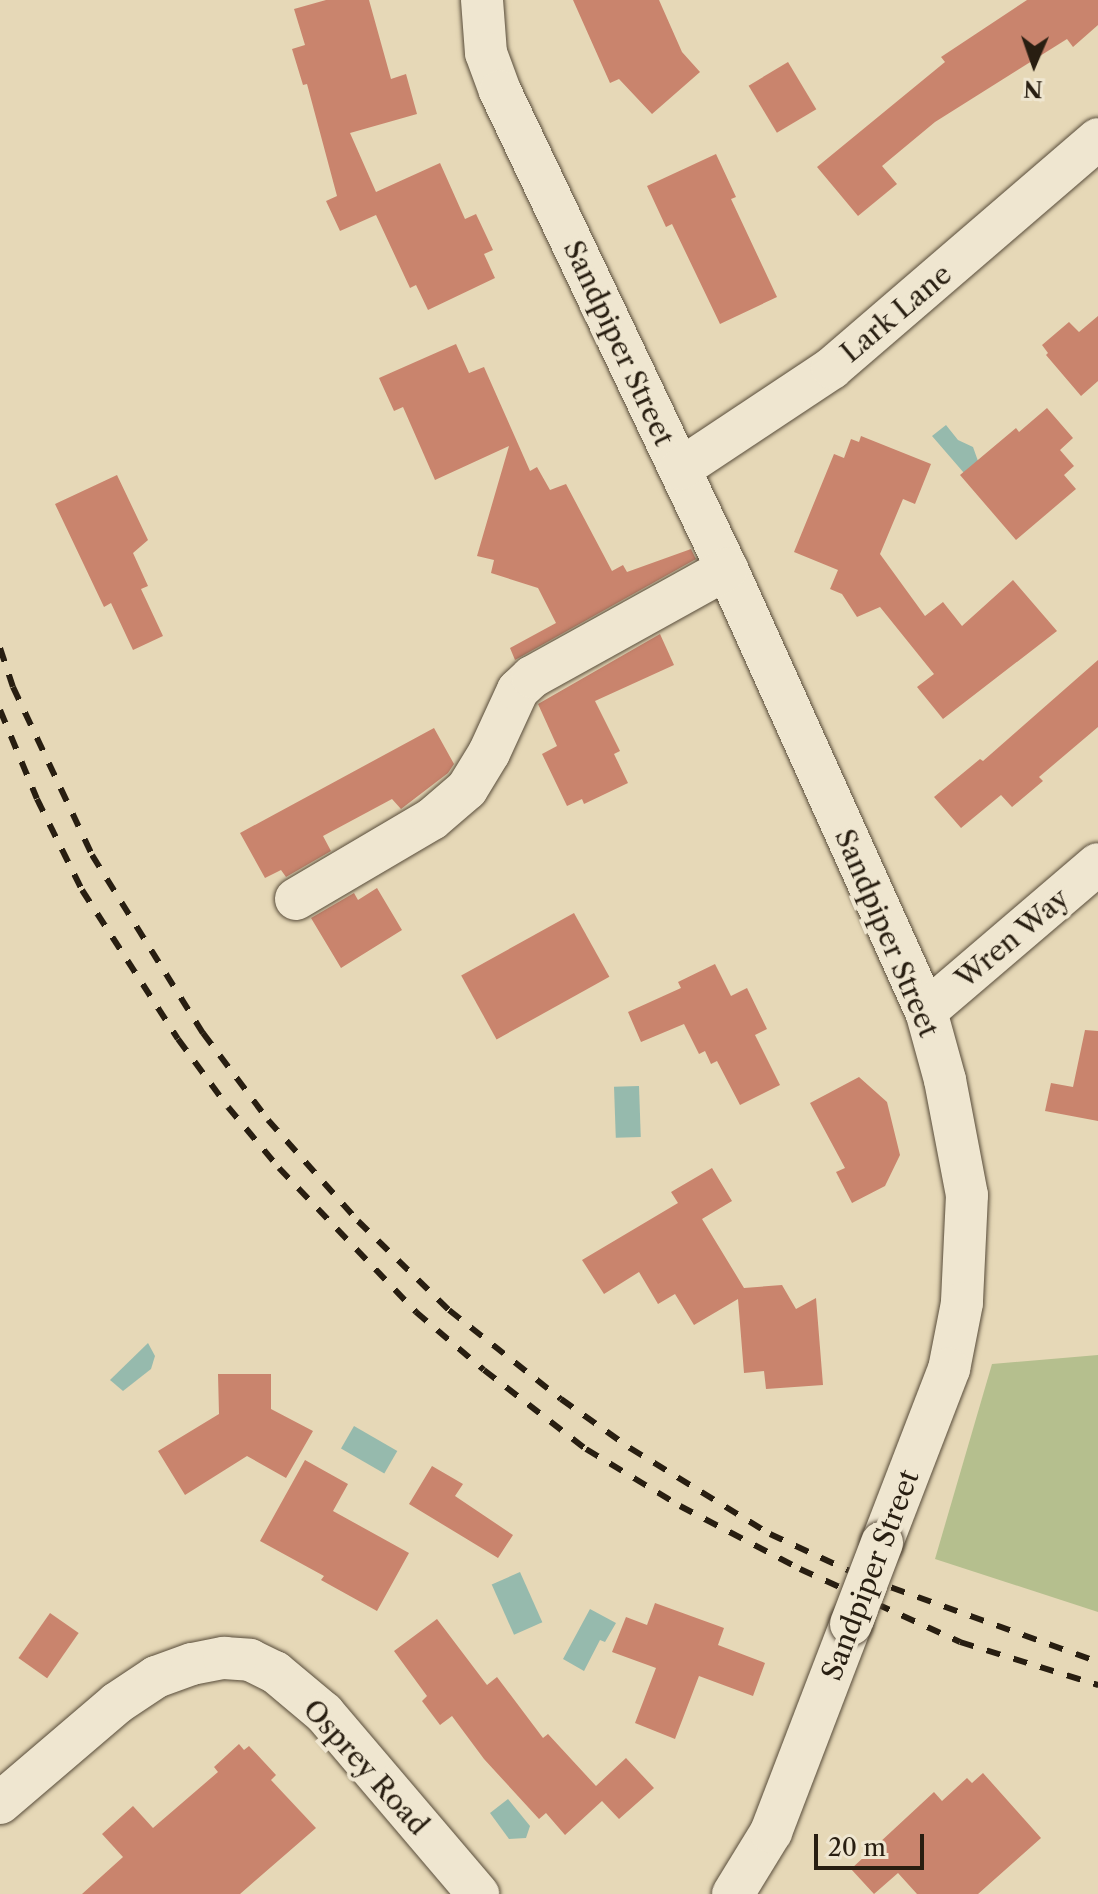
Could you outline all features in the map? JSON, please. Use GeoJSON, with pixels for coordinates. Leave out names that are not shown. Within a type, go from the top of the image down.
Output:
{"type":"FeatureCollection","features":[{"type":"Feature","properties":{"kind":"street","name":"Sandpiper Street"},"geometry":{"type":"LineString","coordinates":[[482,0],[486,53],[500,91],[727,569],[926,1011],[960,1148],[967,1195],[967,1251],[962,1303],[949,1369],[771,1832],[733,1894]]}},
{"type":"Feature","properties":{"kind":"street","name":"Lark Lane"},"geometry":{"type":"LineString","coordinates":[[680,469],[832,368],[1098,139]]}},
{"type":"Feature","properties":{"kind":"street"},"geometry":{"type":"LineString","coordinates":[[296,899],[432,819],[467,789],[489,753],[518,690],[532,677],[727,569]]}},
{"type":"Feature","properties":{"kind":"street","name":"Wren Way"},"geometry":{"type":"LineString","coordinates":[[926,1011],[1098,864]]}},
{"type":"Feature","properties":{"kind":"street","name":"Osprey Road"},"geometry":{"type":"LineString","coordinates":[[0,1803],[117,1703],[156,1677],[224,1658],[250,1660],[275,1672],[324,1713],[478,1894]]}},
{"type":"Feature","properties":{"kind":"green space"},"geometry":{"type":"Polygon","coordinates":[[[1098,1355],[1098,1612],[935,1559],[992,1364],[1098,1355]]]}},
{"type":"Feature","properties":{"kind":"water"},"geometry":{"type":"Polygon","coordinates":[[[946,425],[958,440],[973,447],[978,461],[964,473],[932,436],[946,425]]]}},
{"type":"Feature","properties":{"kind":"water"},"geometry":{"type":"Polygon","coordinates":[[[639,1086],[641,1137],[616,1138],[614,1087],[639,1086]]]}},
{"type":"Feature","properties":{"kind":"water"},"geometry":{"type":"Polygon","coordinates":[[[148,1343],[155,1356],[151,1369],[123,1391],[110,1380],[148,1343]]]}},
{"type":"Feature","properties":{"kind":"water"},"geometry":{"type":"Polygon","coordinates":[[[354,1426],[397,1451],[384,1474],[341,1449],[354,1426]]]}},
{"type":"Feature","properties":{"kind":"water"},"geometry":{"type":"Polygon","coordinates":[[[520,1572],[542,1622],[514,1635],[492,1585],[520,1572]]]}},
{"type":"Feature","properties":{"kind":"water"},"geometry":{"type":"Polygon","coordinates":[[[590,1609],[616,1623],[605,1642],[600,1640],[584,1671],[563,1659],[590,1609]]]}},
{"type":"Feature","properties":{"kind":"water"},"geometry":{"type":"Polygon","coordinates":[[[508,1799],[530,1826],[526,1838],[509,1839],[490,1813],[508,1799]]]}},
{"type":"Feature","properties":{"kind":"building"},"geometry":{"type":"Polygon","coordinates":[[[326,0],[369,0],[391,79],[406,74],[417,114],[350,133],[376,192],[440,163],[465,219],[476,214],[493,250],[484,254],[495,278],[428,310],[416,285],[410,288],[376,215],[340,231],[326,201],[337,196],[307,84],[303,85],[292,49],[305,45],[294,9],[326,0]]]}},
{"type":"Feature","properties":{"kind":"building"},"geometry":{"type":"Polygon","coordinates":[[[573,0],[659,0],[682,52],[700,72],[652,114],[619,79],[610,83],[573,0]]]}},
{"type":"Feature","properties":{"kind":"building"},"geometry":{"type":"Polygon","coordinates":[[[1027,0],[1098,0],[1098,25],[1073,47],[1067,39],[935,122],[882,166],[897,184],[858,216],[817,167],[945,62],[941,57],[1027,0]]]}},
{"type":"Feature","properties":{"kind":"building"},"geometry":{"type":"Polygon","coordinates":[[[788,62],[816,109],[777,133],[749,86],[788,62]]]}},
{"type":"Feature","properties":{"kind":"building"},"geometry":{"type":"Polygon","coordinates":[[[716,154],[736,197],[731,199],[777,297],[720,324],[672,224],[666,227],[647,186],[716,154]]]}},
{"type":"Feature","properties":{"kind":"building"},"geometry":{"type":"Polygon","coordinates":[[[1098,316],[1098,381],[1081,396],[1046,355],[1048,353],[1042,345],[1069,322],[1079,332],[1098,316]]]}},
{"type":"Feature","properties":{"kind":"building"},"geometry":{"type":"Polygon","coordinates":[[[456,344],[469,373],[484,367],[530,471],[537,467],[550,490],[566,484],[612,571],[623,565],[627,572],[691,549],[696,559],[515,660],[510,648],[556,623],[538,588],[491,573],[494,560],[477,556],[509,446],[435,480],[403,407],[394,411],[379,378],[456,344]]]}},
{"type":"Feature","properties":{"kind":"building"},"geometry":{"type":"Polygon","coordinates":[[[1047,408],[1073,438],[1060,450],[1074,466],[1064,475],[1076,489],[1016,540],[960,475],[1016,428],[1019,432],[1047,408]]]}},
{"type":"Feature","properties":{"kind":"building"},"geometry":{"type":"Polygon","coordinates":[[[861,436],[931,464],[915,504],[903,499],[880,554],[925,616],[943,602],[962,626],[1013,580],[1057,631],[943,719],[917,687],[934,674],[880,607],[857,617],[842,594],[830,589],[838,570],[794,552],[834,454],[844,458],[851,439],[859,442],[861,436]]]}},
{"type":"Feature","properties":{"kind":"building"},"geometry":{"type":"Polygon","coordinates":[[[117,475],[148,540],[133,553],[148,586],[141,589],[163,636],[133,650],[111,603],[104,607],[55,504],[117,475]]]}},
{"type":"Feature","properties":{"kind":"building"},"geometry":{"type":"Polygon","coordinates":[[[660,634],[674,665],[595,701],[620,751],[614,754],[628,783],[584,804],[582,799],[567,806],[542,754],[557,746],[538,704],[660,634]]]}},
{"type":"Feature","properties":{"kind":"building"},"geometry":{"type":"Polygon","coordinates":[[[1098,660],[1098,727],[1039,777],[1043,781],[1012,807],[1001,795],[961,828],[934,797],[980,759],[983,761],[1098,660]]]}},
{"type":"Feature","properties":{"kind":"building"},"geometry":{"type":"Polygon","coordinates":[[[434,728],[454,764],[448,773],[401,809],[392,799],[323,836],[331,851],[286,877],[281,870],[265,878],[240,833],[434,728]]]}},
{"type":"Feature","properties":{"kind":"building"},"geometry":{"type":"Polygon","coordinates":[[[377,888],[402,930],[341,968],[311,918],[354,893],[358,900],[377,888]]]}},
{"type":"Feature","properties":{"kind":"building"},"geometry":{"type":"Polygon","coordinates":[[[574,913],[609,977],[497,1039],[461,976],[574,913]]]}},
{"type":"Feature","properties":{"kind":"building"},"geometry":{"type":"Polygon","coordinates":[[[715,964],[731,996],[747,988],[767,1029],[755,1035],[780,1085],[740,1105],[717,1061],[711,1064],[705,1051],[699,1054],[684,1024],[641,1042],[628,1012],[681,988],[678,982],[715,964]]]}},
{"type":"Feature","properties":{"kind":"building"},"geometry":{"type":"Polygon","coordinates":[[[1085,1030],[1098,1031],[1098,1121],[1045,1111],[1051,1083],[1073,1087],[1085,1030]]]}},
{"type":"Feature","properties":{"kind":"building"},"geometry":{"type":"Polygon","coordinates":[[[859,1077],[887,1102],[900,1155],[885,1186],[852,1203],[836,1172],[845,1168],[810,1103],[859,1077]]]}},
{"type":"Feature","properties":{"kind":"building"},"geometry":{"type":"Polygon","coordinates":[[[712,1168],[732,1201],[702,1219],[744,1288],[782,1285],[796,1309],[816,1298],[823,1385],[766,1389],[764,1371],[744,1373],[738,1299],[694,1325],[675,1294],[658,1304],[639,1272],[604,1294],[582,1260],[678,1203],[671,1192],[712,1168]]]}},
{"type":"Feature","properties":{"kind":"building"},"geometry":{"type":"Polygon","coordinates":[[[218,1374],[271,1374],[271,1409],[313,1431],[286,1478],[247,1456],[185,1495],[158,1451],[219,1414],[218,1374]]]}},
{"type":"Feature","properties":{"kind":"building"},"geometry":{"type":"Polygon","coordinates":[[[305,1460],[348,1484],[333,1511],[409,1553],[377,1611],[321,1580],[324,1576],[260,1541],[305,1460]]]}},
{"type":"Feature","properties":{"kind":"building"},"geometry":{"type":"Polygon","coordinates":[[[432,1466],[463,1484],[455,1496],[513,1535],[498,1558],[409,1504],[432,1466]]]}},
{"type":"Feature","properties":{"kind":"building"},"geometry":{"type":"Polygon","coordinates":[[[655,1603],[724,1628],[718,1645],[765,1663],[753,1696],[699,1676],[675,1739],[635,1723],[656,1668],[612,1652],[626,1617],[647,1625],[655,1603]]]}},
{"type":"Feature","properties":{"kind":"building"},"geometry":{"type":"Polygon","coordinates":[[[50,1613],[79,1633],[47,1678],[18,1658],[50,1613]]]}},
{"type":"Feature","properties":{"kind":"building"},"geometry":{"type":"Polygon","coordinates":[[[437,1619],[487,1685],[497,1677],[543,1738],[548,1734],[596,1786],[626,1758],[654,1788],[619,1819],[602,1801],[565,1835],[546,1813],[539,1819],[484,1759],[452,1716],[440,1725],[422,1701],[427,1696],[394,1651],[437,1619]]]}},
{"type":"Feature","properties":{"kind":"building"},"geometry":{"type":"Polygon","coordinates":[[[239,1744],[244,1750],[249,1746],[276,1775],[271,1780],[316,1828],[240,1894],[82,1894],[123,1857],[102,1834],[133,1806],[153,1828],[218,1772],[214,1767],[239,1744]]]}},
{"type":"Feature","properties":{"kind":"building"},"geometry":{"type":"Polygon","coordinates":[[[983,1773],[1041,1838],[978,1894],[917,1894],[898,1873],[874,1894],[851,1869],[934,1792],[942,1801],[967,1778],[972,1783],[983,1773]]]}},
{"type":"Feature","properties":{"kind":"railway"},"geometry":{"type":"LineString","coordinates":[[0,648],[13,687],[92,855],[203,1033],[268,1120],[358,1221],[449,1310],[561,1399],[630,1448],[770,1534],[865,1578],[1098,1662]]}},
{"type":"Feature","properties":{"kind":"railway"},"geometry":{"type":"LineString","coordinates":[[0,710],[37,799],[82,890],[178,1039],[228,1107],[279,1168],[416,1312],[484,1370],[586,1449],[680,1506],[800,1569],[960,1642],[1098,1685]]}}]}
